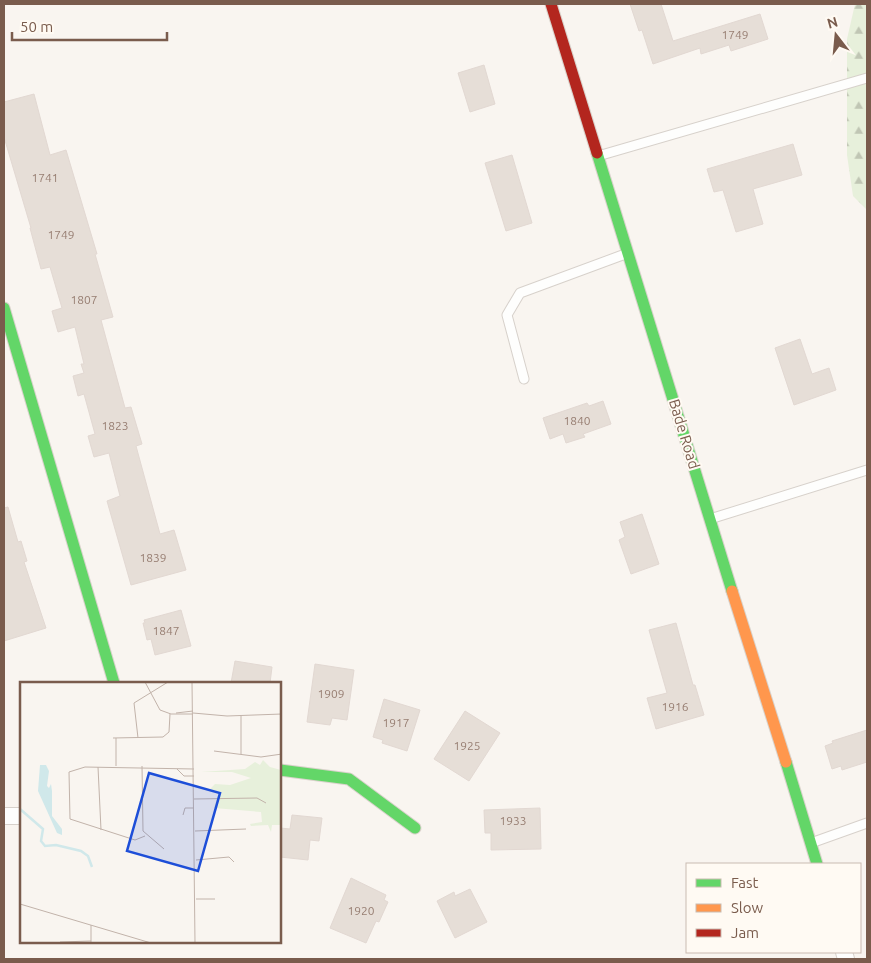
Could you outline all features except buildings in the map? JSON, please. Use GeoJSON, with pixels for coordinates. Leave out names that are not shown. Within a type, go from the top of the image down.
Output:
{"type":"FeatureCollection","features":[{"type":"Feature","properties":{"kind":"street","name":"Bade Road"},"geometry":{"type":"LineString","coordinates":[[550,4],[817,863]]}},
{"type":"Feature","properties":{"kind":"street"},"geometry":{"type":"LineString","coordinates":[[4,308],[114,682]]}},
{"type":"Feature","properties":{"kind":"street"},"geometry":{"type":"LineString","coordinates":[[281,770],[349,779],[415,828]]}},
{"type":"Feature","properties":{"kind":"street"},"geometry":{"type":"LineString","coordinates":[[4,816],[20,816]]}},
{"type":"Feature","properties":{"kind":"lane"},"geometry":{"type":"LineString","coordinates":[[598,156],[867,78]]}},
{"type":"Feature","properties":{"kind":"lane"},"geometry":{"type":"LineString","coordinates":[[524,379],[507,315],[520,293],[628,253]]}},
{"type":"Feature","properties":{"kind":"lane"},"geometry":{"type":"LineString","coordinates":[[710,519],[867,470]]}},
{"type":"Feature","properties":{"kind":"lane"},"geometry":{"type":"LineString","coordinates":[[810,843],[867,823]]}},
{"type":"Feature","properties":{"kind":"green space"},"geometry":{"type":"Polygon","coordinates":[[[855,4],[867,4],[867,210],[853,196],[847,155],[847,39],[855,4]]]}},
{"type":"Feature","properties":{"kind":"traffic: fast"},"geometry":{"type":"LineString","coordinates":[[597,153],[732,591]]}},
{"type":"Feature","properties":{"kind":"traffic: fast"},"geometry":{"type":"LineString","coordinates":[[4,308],[114,682]]}},
{"type":"Feature","properties":{"kind":"traffic: fast"},"geometry":{"type":"LineString","coordinates":[[786,762],[817,863]]}},
{"type":"Feature","properties":{"kind":"traffic: fast"},"geometry":{"type":"LineString","coordinates":[[281,770],[349,779],[415,828]]}},
{"type":"Feature","properties":{"kind":"traffic: slow"},"geometry":{"type":"LineString","coordinates":[[732,591],[786,762]]}},
{"type":"Feature","properties":{"kind":"traffic: jam"},"geometry":{"type":"LineString","coordinates":[[551,4],[597,153]]}}]}
